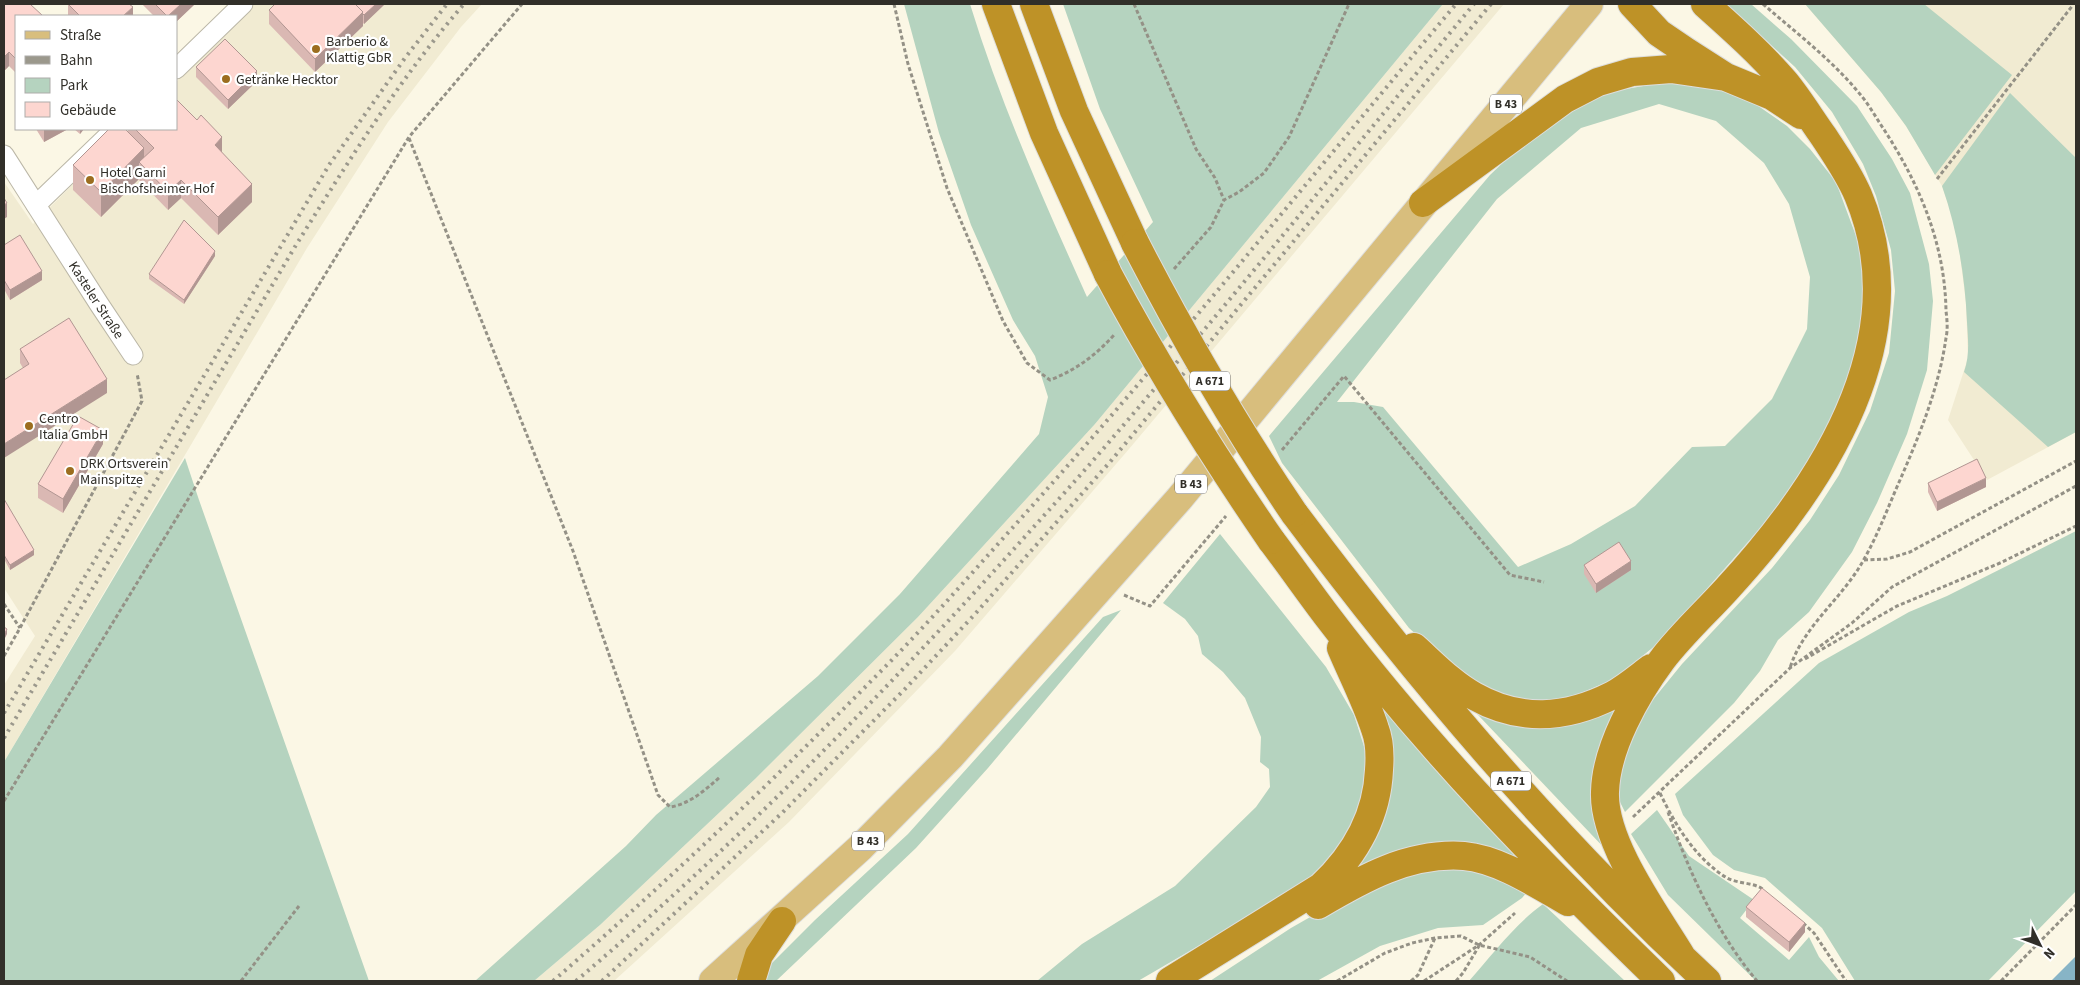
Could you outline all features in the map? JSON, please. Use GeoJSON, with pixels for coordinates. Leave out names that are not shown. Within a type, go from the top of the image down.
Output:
{"type":"FeatureCollection","features":[{"type":"Feature","properties":{"kind":"highway","name":"A 671"},"geometry":{"type":"LineString","coordinates":[[996,4],[1044,133],[1108,274],[1137,329],[1202,436],[1271,540],[1327,616],[1414,722],[1468,784],[1595,916],[1662,981]]}},
{"type":"Feature","properties":{"kind":"highway","name":"A 671"},"geometry":{"type":"LineString","coordinates":[[1034,4],[1074,111],[1135,243],[1194,354],[1259,461],[1294,513],[1353,592],[1440,700],[1495,763],[1590,866],[1707,981]]}},
{"type":"Feature","properties":{"kind":"highway"},"geometry":{"type":"LineString","coordinates":[[1632,4],[1658,33],[1726,77],[1772,96],[1815,124]]}},
{"type":"Feature","properties":{"kind":"highway"},"geometry":{"type":"LineString","coordinates":[[1682,957],[1620,853],[1609,822],[1604,793],[1609,760],[1628,713],[1662,660],[1772,538],[1808,487],[1834,445],[1870,357],[1877,312],[1876,274],[1870,230],[1858,194],[1842,163],[1786,84],[1755,50],[1705,4]]}},
{"type":"Feature","properties":{"kind":"highway"},"geometry":{"type":"LineString","coordinates":[[1423,204],[1565,98],[1598,82],[1632,72],[1670,69],[1726,77]]}},
{"type":"Feature","properties":{"kind":"highway"},"geometry":{"type":"LineString","coordinates":[[1353,592],[1446,676],[1473,696],[1512,712],[1545,716],[1578,709],[1614,695],[1662,660]]}},
{"type":"Feature","properties":{"kind":"highway"},"geometry":{"type":"LineString","coordinates":[[1170,981],[1321,887],[1337,872],[1362,838],[1370,818],[1379,781],[1379,747],[1376,730],[1327,616]]}},
{"type":"Feature","properties":{"kind":"highway"},"geometry":{"type":"LineString","coordinates":[[1198,981],[1353,885],[1389,867],[1425,857],[1464,856],[1494,864],[1518,874],[1595,916]]}},
{"type":"Feature","properties":{"kind":"highway"},"geometry":{"type":"LineString","coordinates":[[751,981],[759,955],[782,921]]}},
{"type":"Feature","properties":{"kind":"main road","name":"B 43"},"geometry":{"type":"LineString","coordinates":[[713,981],[782,921],[861,847],[950,757],[1178,499],[1589,4]]}},
{"type":"Feature","properties":{"kind":"street"},"geometry":{"type":"LineString","coordinates":[[178,67],[243,4]]}},
{"type":"Feature","properties":{"kind":"street"},"geometry":{"type":"LineString","coordinates":[[36,205],[114,130]]}},
{"type":"Feature","properties":{"kind":"street","name":"Kasteler Straße"},"geometry":{"type":"LineString","coordinates":[[4,155],[99,304],[134,355]]}},
{"type":"Feature","properties":{"kind":"path"},"geometry":{"type":"LineString","coordinates":[[4,801],[409,138],[522,4]]}},
{"type":"Feature","properties":{"kind":"path"},"geometry":{"type":"LineString","coordinates":[[894,4],[908,64],[947,188],[1003,321],[1028,363],[1050,380]]}},
{"type":"Feature","properties":{"kind":"path"},"geometry":{"type":"LineString","coordinates":[[1134,4],[1196,149],[1216,178],[1224,200],[1239,192],[1264,173],[1289,137],[1349,4]]}},
{"type":"Feature","properties":{"kind":"path"},"geometry":{"type":"LineString","coordinates":[[1937,179],[2073,5]]}},
{"type":"Feature","properties":{"kind":"path"},"geometry":{"type":"LineString","coordinates":[[409,138],[573,551],[658,795],[670,807],[682,805],[720,777]]}},
{"type":"Feature","properties":{"kind":"path"},"geometry":{"type":"LineString","coordinates":[[4,656],[142,401],[134,355]]}},
{"type":"Feature","properties":{"kind":"path"},"geometry":{"type":"LineString","coordinates":[[1282,450],[1344,376],[1510,575],[1544,582]]}},
{"type":"Feature","properties":{"kind":"path"},"geometry":{"type":"LineString","coordinates":[[1790,668],[1802,638],[1840,595],[1864,560],[1887,559],[1910,552],[2076,462]]}},
{"type":"Feature","properties":{"kind":"path"},"geometry":{"type":"LineString","coordinates":[[1631,819],[1790,668],[1852,622],[1892,587],[2076,486]]}},
{"type":"Feature","properties":{"kind":"path"},"geometry":{"type":"LineString","coordinates":[[1103,585],[1150,606],[1232,510]]}},
{"type":"Feature","properties":{"kind":"path"},"geometry":{"type":"LineString","coordinates":[[1790,668],[1897,606],[2000,563],[2076,526]]}},
{"type":"Feature","properties":{"kind":"path"},"geometry":{"type":"LineString","coordinates":[[4,604],[20,628]]}},
{"type":"Feature","properties":{"kind":"path"},"geometry":{"type":"LineString","coordinates":[[1660,793],[1677,839],[1704,900],[1742,964],[1757,981]]}},
{"type":"Feature","properties":{"kind":"path"},"geometry":{"type":"LineString","coordinates":[[1666,806],[1685,837],[1707,863],[1729,879],[1762,888],[1769,894]]}},
{"type":"Feature","properties":{"kind":"path"},"geometry":{"type":"LineString","coordinates":[[2000,981],[2076,905]]}},
{"type":"Feature","properties":{"kind":"path"},"geometry":{"type":"LineString","coordinates":[[241,981],[299,906]]}},
{"type":"Feature","properties":{"kind":"path"},"geometry":{"type":"LineString","coordinates":[[1424,981],[1479,945],[1515,913]]}},
{"type":"Feature","properties":{"kind":"path"},"geometry":{"type":"LineString","coordinates":[[1799,920],[1814,933],[1846,981]]}},
{"type":"Feature","properties":{"kind":"path"},"geometry":{"type":"LineString","coordinates":[[1337,981],[1385,953],[1412,943],[1434,938],[1461,936],[1479,945],[1530,957],[1567,981]]}},
{"type":"Feature","properties":{"kind":"path"},"geometry":{"type":"LineString","coordinates":[[1411,981],[1418,975],[1434,938]]}},
{"type":"Feature","properties":{"kind":"path"},"geometry":{"type":"LineString","coordinates":[[1456,981],[1463,973],[1479,945]]}},
{"type":"Feature","properties":{"kind":"shaded area"},"geometry":{"type":"Polygon","coordinates":[[[255,4],[482,4],[461,27],[388,122],[307,248],[4,762],[4,685],[35,636],[4,588],[4,182],[33,224],[128,130],[178,130],[178,80],[255,4]]]}},
{"type":"Feature","properties":{"kind":"shaded area"},"geometry":{"type":"Polygon","coordinates":[[[1443,4],[1504,4],[1129,449],[955,651],[789,822],[614,981],[534,981],[600,925],[755,779],[918,617],[1095,424],[1443,4]]]}},
{"type":"Feature","properties":{"kind":"shaded area"},"geometry":{"type":"Polygon","coordinates":[[[1805,4],[2076,4],[2076,432],[1987,480],[1948,420],[1968,358],[1966,302],[1959,248],[1952,215],[1942,186],[1906,126],[1881,92],[1805,4]]]}},
{"type":"Feature","properties":{"kind":"green space"},"geometry":{"type":"Polygon","coordinates":[[[904,4],[970,4],[1009,116],[1087,297],[1153,222],[1100,109],[1063,4],[1443,4],[1095,424],[918,617],[755,779],[600,925],[534,981],[475,981],[626,846],[656,815],[818,676],[900,594],[1039,434],[1048,397],[1035,356],[1013,320],[971,225],[939,133],[904,4]]]}},
{"type":"Feature","properties":{"kind":"green space"},"geometry":{"type":"Polygon","coordinates":[[[1726,4],[1751,4],[1791,39],[1857,106],[1892,159],[1910,193],[1929,264],[1933,301],[1927,370],[1907,434],[1877,503],[1852,552],[1809,612],[1778,640],[1760,671],[1734,703],[1625,812],[1618,798],[1618,772],[1626,742],[1647,707],[1682,664],[1772,568],[1810,520],[1839,475],[1870,411],[1889,353],[1895,291],[1891,250],[1876,196],[1863,164],[1832,112],[1795,67],[1726,4]]]}},
{"type":"Feature","properties":{"kind":"green space"},"geometry":{"type":"Polygon","coordinates":[[[1805,4],[1924,4],[2012,75],[1935,175],[1906,126],[1881,92],[1805,4]]]}},
{"type":"Feature","properties":{"kind":"green space"},"geometry":{"type":"Polygon","coordinates":[[[1661,83],[1688,84],[1722,91],[1754,103],[1787,126],[1810,149],[1836,182],[1859,244],[1868,300],[1852,377],[1831,429],[1777,509],[1661,641],[1614,679],[1558,703],[1505,702],[1462,676],[1409,628],[1282,463],[1269,436],[1490,175],[1535,132],[1602,93],[1661,83]],[[1659,104],[1581,128],[1497,199],[1337,402],[1354,402],[1383,407],[1518,567],[1571,544],[1635,506],[1692,447],[1725,446],[1772,399],[1807,329],[1810,277],[1789,204],[1764,163],[1716,121],[1659,104]]]}},
{"type":"Feature","properties":{"kind":"green space"},"geometry":{"type":"Polygon","coordinates":[[[2010,93],[2076,158],[2076,432],[2048,447],[1964,372],[1968,347],[1964,287],[1956,236],[1942,186],[2010,93]]]}},
{"type":"Feature","properties":{"kind":"green space"},"geometry":{"type":"Polygon","coordinates":[[[185,458],[369,981],[4,981],[4,762],[185,458]]]}},
{"type":"Feature","properties":{"kind":"green space"},"geometry":{"type":"Polygon","coordinates":[[[2076,531],[2076,891],[1988,981],[1855,981],[1822,928],[1765,878],[1734,870],[1713,855],[1683,815],[1675,794],[1819,663],[1909,612],[1947,596],[2076,531]]]}},
{"type":"Feature","properties":{"kind":"green space"},"geometry":{"type":"Polygon","coordinates":[[[1220,534],[1326,667],[1354,715],[1368,759],[1362,805],[1349,836],[1330,862],[1295,890],[1138,981],[1037,981],[1082,944],[1175,886],[1256,807],[1270,787],[1269,769],[1260,762],[1261,737],[1245,698],[1223,672],[1202,654],[1198,636],[1185,619],[1163,603],[1220,534]]]}},
{"type":"Feature","properties":{"kind":"green space"},"geometry":{"type":"Polygon","coordinates":[[[1121,610],[988,768],[916,848],[776,981],[761,981],[770,965],[815,920],[908,834],[1103,617],[1121,610]]]}},
{"type":"Feature","properties":{"kind":"green space"},"geometry":{"type":"Polygon","coordinates":[[[1359,681],[1517,857],[1499,850],[1471,845],[1337,882],[1383,813],[1359,681]]]}},
{"type":"Feature","properties":{"kind":"green space"},"geometry":{"type":"Polygon","coordinates":[[[1461,697],[1497,717],[1625,701],[1609,853],[1461,697]]]}},
{"type":"Feature","properties":{"kind":"green space"},"geometry":{"type":"Polygon","coordinates":[[[1657,810],[1689,856],[1754,900],[1740,918],[1789,960],[1809,937],[1819,957],[1839,981],[1756,981],[1668,895],[1631,834],[1657,810]]]}},
{"type":"Feature","properties":{"kind":"green space"},"geometry":{"type":"Polygon","coordinates":[[[1465,868],[1496,876],[1528,891],[1522,898],[1483,925],[1438,928],[1380,946],[1317,981],[1210,981],[1291,928],[1354,892],[1403,873],[1465,868]]]}},
{"type":"Feature","properties":{"kind":"green space"},"geometry":{"type":"Polygon","coordinates":[[[1543,904],[1625,981],[1469,981],[1513,930],[1543,904]]]}},
{"type":"Feature","properties":{"kind":"water"},"geometry":{"type":"Polygon","coordinates":[[[2076,956],[2076,981],[2051,981],[2076,956]]]}},
{"type":"Feature","properties":{"kind":"building"},"geometry":{"type":"Polygon","coordinates":[[[4,4],[30,4],[42,15],[15,15],[15,58],[9,52],[4,57],[4,4]]]}},
{"type":"Feature","properties":{"kind":"building"},"geometry":{"type":"Polygon","coordinates":[[[68,4],[129,4],[133,7],[124,15],[79,15],[68,4]]]}},
{"type":"Feature","properties":{"kind":"building"},"geometry":{"type":"Polygon","coordinates":[[[155,4],[181,4],[169,15],[166,15],[155,4]]]}},
{"type":"Feature","properties":{"kind":"building","name":"Barberio & Klattig GbR"},"geometry":{"type":"Polygon","coordinates":[[[275,4],[355,4],[363,12],[315,59],[269,10],[275,4]]]}},
{"type":"Feature","properties":{"kind":"building"},"geometry":{"type":"Polygon","coordinates":[[[355,4],[376,4],[364,15],[355,4]]]}},
{"type":"Feature","properties":{"kind":"building","name":"Getränke Hecktor"},"geometry":{"type":"Polygon","coordinates":[[[225,39],[257,71],[228,100],[196,67],[225,39]]]}},
{"type":"Feature","properties":{"kind":"building"},"geometry":{"type":"Polygon","coordinates":[[[178,101],[197,120],[201,115],[222,137],[215,145],[252,184],[218,217],[181,180],[168,192],[139,162],[154,148],[136,130],[178,130],[178,101]]]}},
{"type":"Feature","properties":{"kind":"building"},"geometry":{"type":"Polygon","coordinates":[[[108,130],[126,130],[144,148],[101,192],[73,165],[108,130]]]}},
{"type":"Feature","properties":{"kind":"building"},"geometry":{"type":"Polygon","coordinates":[[[184,220],[215,251],[184,300],[149,274],[184,220]]]}},
{"type":"Feature","properties":{"kind":"building"},"geometry":{"type":"Polygon","coordinates":[[[20,235],[42,271],[10,290],[4,280],[4,245],[20,235]]]}},
{"type":"Feature","properties":{"kind":"building","name":"Centro Italia GmbH"},"geometry":{"type":"Polygon","coordinates":[[[69,318],[107,379],[4,444],[4,380],[29,364],[20,349],[69,318]]]}},
{"type":"Feature","properties":{"kind":"building","name":"DRK Ortsverein Mainspitze"},"geometry":{"type":"Polygon","coordinates":[[[78,416],[103,430],[63,499],[38,484],[78,416]]]}},
{"type":"Feature","properties":{"kind":"building"},"geometry":{"type":"Polygon","coordinates":[[[1977,459],[1986,478],[1937,502],[1928,483],[1977,459]]]}},
{"type":"Feature","properties":{"kind":"building"},"geometry":{"type":"Polygon","coordinates":[[[4,499],[34,550],[10,565],[4,555],[4,499]]]}},
{"type":"Feature","properties":{"kind":"building"},"geometry":{"type":"Polygon","coordinates":[[[1619,542],[1631,561],[1596,584],[1584,565],[1619,542]]]}},
{"type":"Feature","properties":{"kind":"building"},"geometry":{"type":"Polygon","coordinates":[[[1762,888],[1805,923],[1789,942],[1746,907],[1762,888]]]}},
{"type":"Feature","properties":{"kind":"railway"},"geometry":{"type":"LineString","coordinates":[[4,713],[329,165],[405,58],[447,4]]}},
{"type":"Feature","properties":{"kind":"railway"},"geometry":{"type":"LineString","coordinates":[[4,738],[296,245],[396,91],[464,4]]}},
{"type":"Feature","properties":{"kind":"railway"},"geometry":{"type":"LineString","coordinates":[[553,981],[637,907],[760,792],[931,619],[1128,397],[1456,4]]}},
{"type":"Feature","properties":{"kind":"railway"},"geometry":{"type":"LineString","coordinates":[[576,981],[691,879],[802,773],[961,607],[1077,479],[1161,382],[1474,4]]}},
{"type":"Feature","properties":{"kind":"railway"},"geometry":{"type":"LineString","coordinates":[[602,981],[782,813],[904,690],[975,614],[1110,462],[1491,4]]}},
{"type":"Feature","properties":{"kind":"place","name":"Barberio & Klattig GbR"},"geometry":{"type":"Point","coordinates":[316,49]}},
{"type":"Feature","properties":{"kind":"place","name":"Getränke Hecktor"},"geometry":{"type":"Point","coordinates":[226,79]}},
{"type":"Feature","properties":{"kind":"place","name":"Hotel Garni Bischofsheimer Hof"},"geometry":{"type":"Point","coordinates":[90,180]}},
{"type":"Feature","properties":{"kind":"place","name":"Centro Italia GmbH"},"geometry":{"type":"Point","coordinates":[29,426]}},
{"type":"Feature","properties":{"kind":"place","name":"DRK Ortsverein Mainspitze"},"geometry":{"type":"Point","coordinates":[70,471]}}]}
